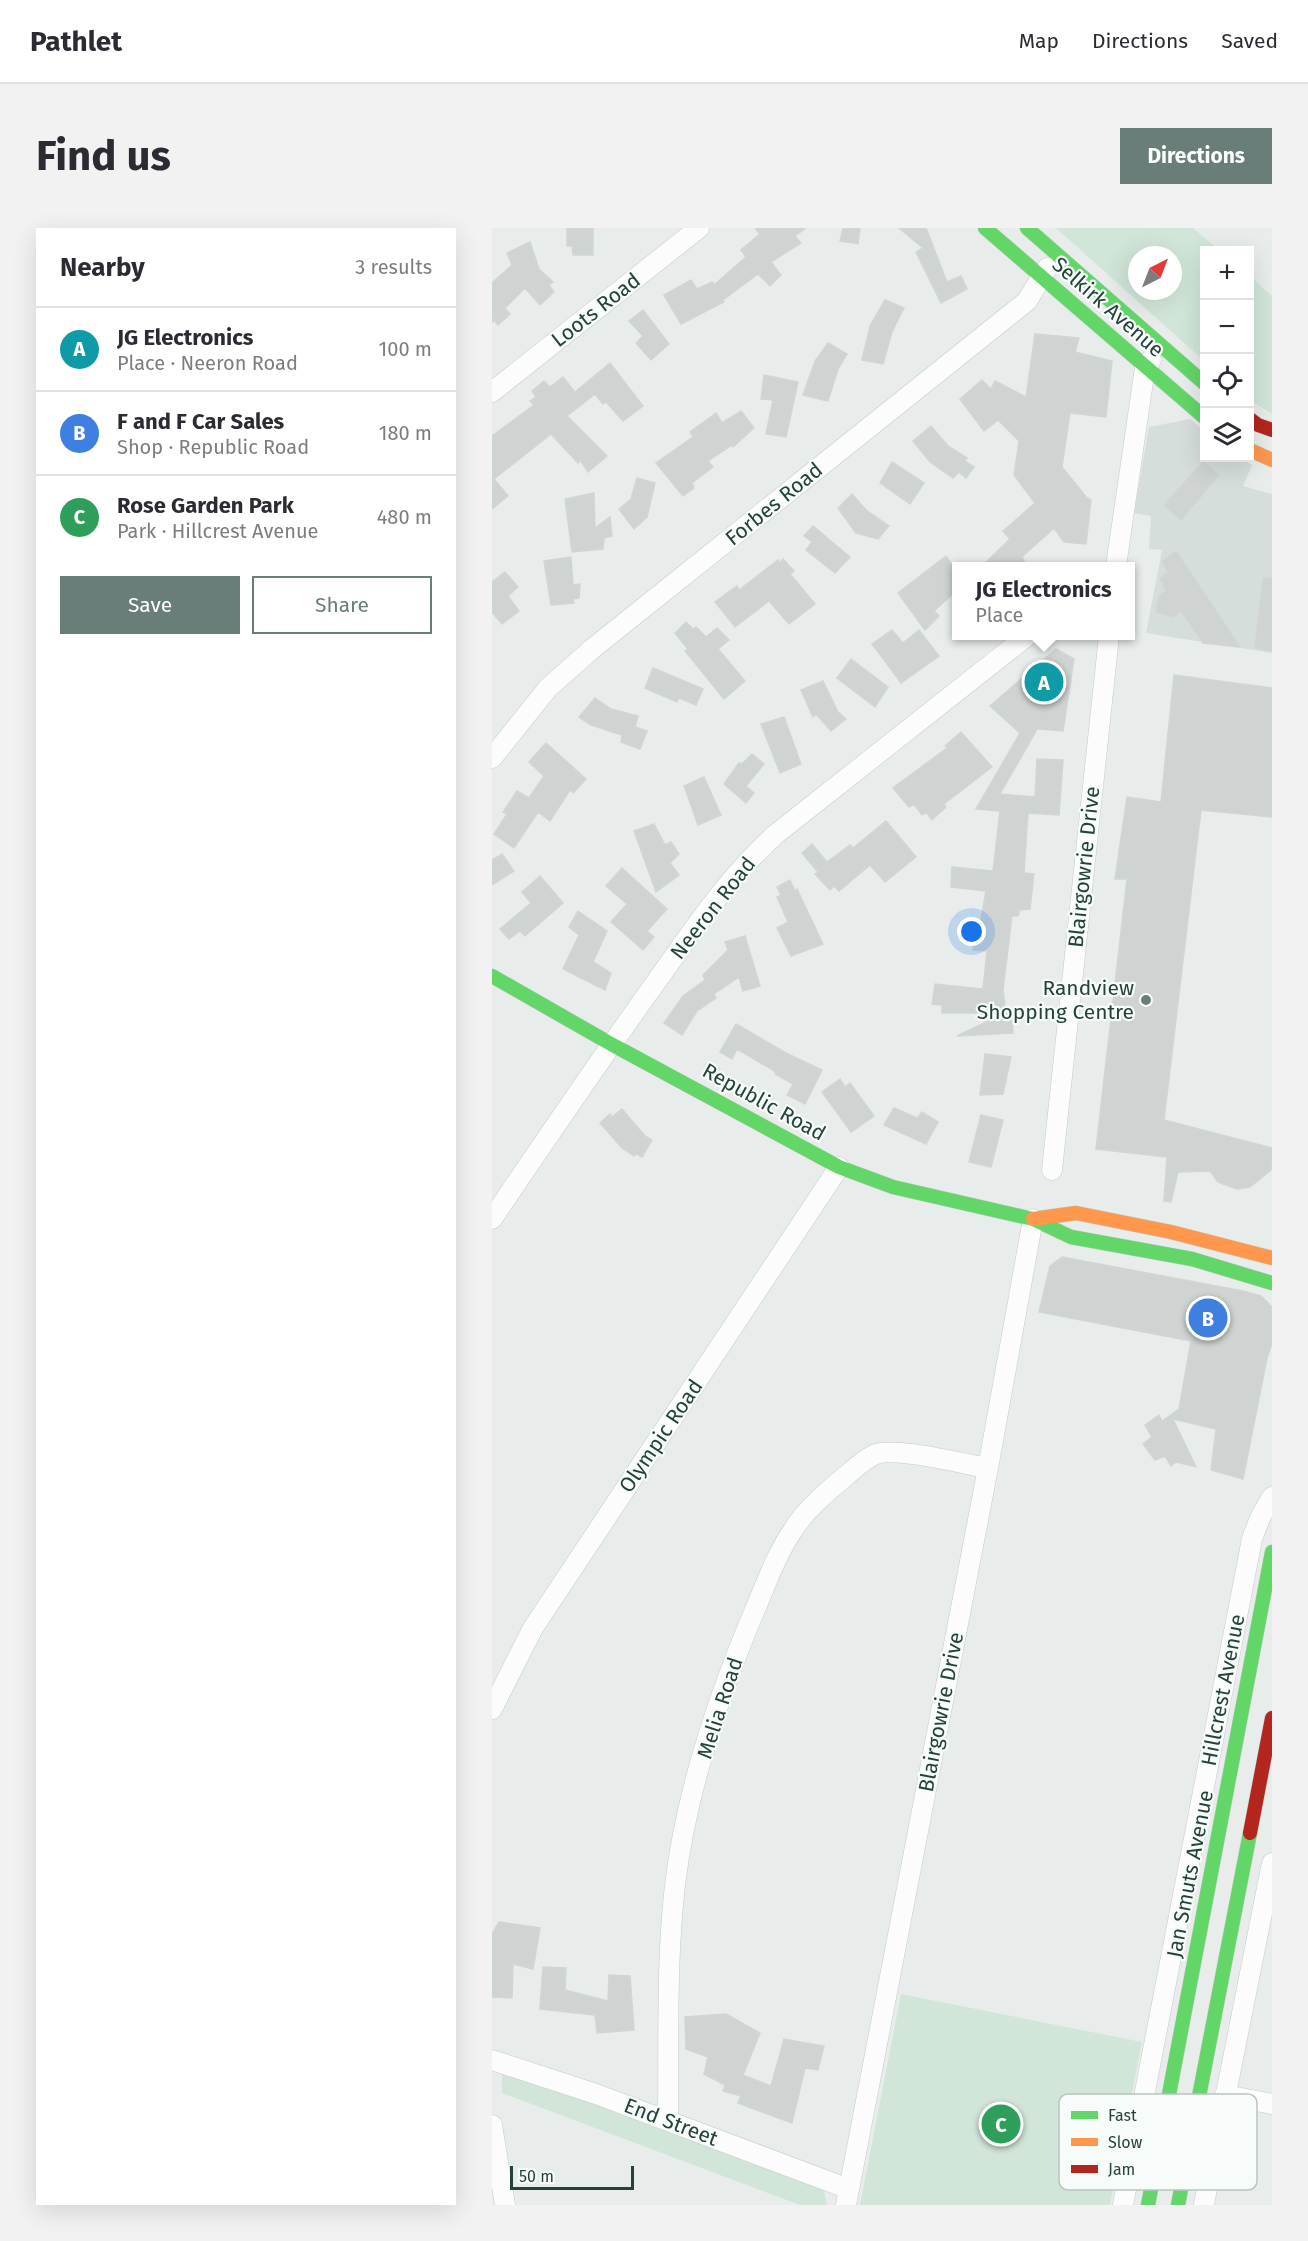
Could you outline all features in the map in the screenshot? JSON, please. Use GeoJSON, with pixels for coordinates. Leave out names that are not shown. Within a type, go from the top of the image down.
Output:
{"type":"FeatureCollection","features":[{"type":"Feature","properties":{"kind":"main road","name":"Selkirk Avenue"},"geometry":{"type":"LineString","coordinates":[[984,228],[1200,414]]}},
{"type":"Feature","properties":{"kind":"main road","name":"Selkirk Avenue"},"geometry":{"type":"LineString","coordinates":[[1027,228],[1200,380]]}},
{"type":"Feature","properties":{"kind":"main road"},"geometry":{"type":"LineString","coordinates":[[1254,422],[1272,430]]}},
{"type":"Feature","properties":{"kind":"main road"},"geometry":{"type":"LineString","coordinates":[[1254,452],[1272,460]]}},
{"type":"Feature","properties":{"kind":"main road","name":"Republic Road"},"geometry":{"type":"LineString","coordinates":[[492,976],[611,1044],[839,1167],[893,1187],[1034,1219],[1071,1237],[1192,1259],[1272,1283]]}},
{"type":"Feature","properties":{"kind":"main road","name":"Republic Road"},"geometry":{"type":"LineString","coordinates":[[1034,1219],[1076,1213],[1170,1232],[1272,1258]]}},
{"type":"Feature","properties":{"kind":"main road","name":"Jan Smuts Avenue"},"geometry":{"type":"LineString","coordinates":[[1169,2094],[1272,1552]]}},
{"type":"Feature","properties":{"kind":"main road"},"geometry":{"type":"LineString","coordinates":[[1200,2094],[1272,1718]]}},
{"type":"Feature","properties":{"kind":"main road","name":"Jan Smuts Avenue"},"geometry":{"type":"LineString","coordinates":[[1148,2205],[1151,2190]]}},
{"type":"Feature","properties":{"kind":"main road"},"geometry":{"type":"LineString","coordinates":[[1179,2205],[1182,2190]]}},
{"type":"Feature","properties":{"kind":"street","name":"Loots Road"},"geometry":{"type":"LineString","coordinates":[[492,392],[699,228]]}},
{"type":"Feature","properties":{"kind":"street","name":"Forbes Road"},"geometry":{"type":"LineString","coordinates":[[492,758],[548,688],[592,649],[1027,301],[1056,253]]}},
{"type":"Feature","properties":{"kind":"street"},"geometry":{"type":"LineString","coordinates":[[1117,562],[1145,368],[1161,346]]}},
{"type":"Feature","properties":{"kind":"street","name":"Neeron Road"},"geometry":{"type":"LineString","coordinates":[[492,1219],[611,1044],[730,880],[776,834],[1022,640]]}},
{"type":"Feature","properties":{"kind":"street","name":"Blairgowrie Drive"},"geometry":{"type":"LineString","coordinates":[[1052,1170],[1109,640]]}},
{"type":"Feature","properties":{"kind":"street","name":"Olympic Road"},"geometry":{"type":"LineString","coordinates":[[492,1709],[533,1628],[839,1167]]}},
{"type":"Feature","properties":{"kind":"street","name":"Blairgowrie Drive"},"geometry":{"type":"LineString","coordinates":[[848,2197],[1034,1219]]}},
{"type":"Feature","properties":{"kind":"street","name":"Melia Road"},"geometry":{"type":"LineString","coordinates":[[669,2121],[669,1968],[675,1885],[686,1824],[707,1744],[729,1675],[779,1555],[793,1529],[830,1489],[877,1454],[898,1453],[988,1468]]}},
{"type":"Feature","properties":{"kind":"street","name":"Hillcrest Avenue"},"geometry":{"type":"LineString","coordinates":[[1144,2094],[1252,1539],[1260,1518],[1272,1497]]}},
{"type":"Feature","properties":{"kind":"street"},"geometry":{"type":"LineString","coordinates":[[1225,2094],[1268,1908],[1272,1863]]}},
{"type":"Feature","properties":{"kind":"street","name":"End Street"},"geometry":{"type":"LineString","coordinates":[[492,2060],[669,2121],[848,2197]]}},
{"type":"Feature","properties":{"kind":"street"},"geometry":{"type":"LineString","coordinates":[[1257,2101],[1272,2104]]}},
{"type":"Feature","properties":{"kind":"street"},"geometry":{"type":"LineString","coordinates":[[492,2125],[505,2205]]}},
{"type":"Feature","properties":{"kind":"street","name":"Hillcrest Avenue"},"geometry":{"type":"LineString","coordinates":[[1123,2205],[1126,2190]]}},
{"type":"Feature","properties":{"kind":"shaded area"},"geometry":{"type":"Polygon","coordinates":[[[1190,419],[1200,428],[1200,462],[1247,462],[1252,465],[1243,486],[1272,494],[1272,653],[1146,633],[1162,550],[1149,549],[1151,516],[1134,513],[1149,427],[1190,419]]]}},
{"type":"Feature","properties":{"kind":"green space"},"geometry":{"type":"Polygon","coordinates":[[[1056,228],[1193,228],[1214,246],[1200,246],[1200,357],[1136,300],[1182,300],[1182,246],[1128,246],[1128,293],[1056,228]]]}},
{"type":"Feature","properties":{"kind":"green space"},"geometry":{"type":"Polygon","coordinates":[[[1254,280],[1272,296],[1272,414],[1254,403],[1254,280]]]}},
{"type":"Feature","properties":{"kind":"green space"},"geometry":{"type":"Polygon","coordinates":[[[901,1994],[1142,2042],[1132,2094],[1059,2094],[1059,2190],[1113,2190],[1110,2205],[860,2205],[901,1994]]]}},
{"type":"Feature","properties":{"kind":"green space"},"geometry":{"type":"Polygon","coordinates":[[[502,2069],[824,2190],[827,2205],[800,2205],[502,2093],[502,2069]]]}},
{"type":"Feature","properties":{"kind":"building"},"geometry":{"type":"Polygon","coordinates":[[[567,228],[593,228],[593,255],[573,255],[572,246],[567,246],[567,228]]]}},
{"type":"Feature","properties":{"kind":"building"},"geometry":{"type":"Polygon","coordinates":[[[755,228],[806,228],[795,236],[801,243],[771,262],[781,275],[770,286],[758,274],[723,300],[724,302],[681,324],[664,295],[691,280],[697,289],[712,282],[714,285],[746,257],[741,250],[760,234],[755,228]]]}},
{"type":"Feature","properties":{"kind":"building"},"geometry":{"type":"Polygon","coordinates":[[[843,228],[860,228],[858,244],[840,241],[843,228]]]}},
{"type":"Feature","properties":{"kind":"building"},"geometry":{"type":"Polygon","coordinates":[[[899,228],[926,228],[947,282],[961,276],[967,289],[941,303],[916,252],[923,248],[899,228]]]}},
{"type":"Feature","properties":{"kind":"building"},"geometry":{"type":"Polygon","coordinates":[[[530,242],[539,269],[553,282],[549,285],[554,292],[540,305],[525,288],[505,308],[510,314],[498,325],[494,320],[492,322],[492,283],[512,265],[507,253],[530,242]]]}},
{"type":"Feature","properties":{"kind":"building"},"geometry":{"type":"Polygon","coordinates":[[[885,300],[904,308],[892,332],[883,364],[862,360],[870,326],[885,300]]]}},
{"type":"Feature","properties":{"kind":"building"},"geometry":{"type":"Polygon","coordinates":[[[643,310],[669,344],[651,360],[636,343],[643,336],[629,321],[643,310]]]}},
{"type":"Feature","properties":{"kind":"building"},"geometry":{"type":"Polygon","coordinates":[[[1035,334],[1079,338],[1075,352],[1112,361],[1106,417],[1070,413],[1062,467],[1091,500],[1086,544],[1064,542],[1054,528],[1022,557],[1023,562],[986,562],[1010,539],[1003,531],[1035,503],[1014,475],[1019,441],[998,420],[984,431],[960,399],[982,380],[991,389],[995,381],[1026,397],[1035,334]]]}},
{"type":"Feature","properties":{"kind":"building"},"geometry":{"type":"Polygon","coordinates":[[[828,343],[847,354],[838,369],[828,401],[803,395],[815,361],[828,343]]]}},
{"type":"Feature","properties":{"kind":"building"},"geometry":{"type":"Polygon","coordinates":[[[610,363],[643,406],[623,421],[606,402],[603,404],[595,394],[567,416],[607,456],[588,472],[580,460],[578,463],[551,434],[494,479],[508,496],[492,509],[492,436],[534,405],[530,401],[536,397],[532,391],[544,381],[550,387],[563,377],[575,392],[610,363]]]}},
{"type":"Feature","properties":{"kind":"building"},"geometry":{"type":"Polygon","coordinates":[[[764,375],[798,382],[786,437],[766,434],[773,400],[761,399],[764,375]]]}},
{"type":"Feature","properties":{"kind":"building"},"geometry":{"type":"Polygon","coordinates":[[[741,411],[754,428],[733,447],[732,445],[708,461],[713,467],[692,483],[694,488],[683,496],[656,463],[693,437],[690,432],[716,413],[722,423],[741,411]]]}},
{"type":"Feature","properties":{"kind":"building"},"geometry":{"type":"Polygon","coordinates":[[[931,426],[948,446],[967,458],[965,461],[974,467],[966,478],[959,472],[953,478],[930,462],[913,441],[931,426]]]}},
{"type":"Feature","properties":{"kind":"building"},"geometry":{"type":"Polygon","coordinates":[[[892,462],[924,483],[910,504],[880,483],[892,462]]]}},
{"type":"Feature","properties":{"kind":"building"},"geometry":{"type":"Polygon","coordinates":[[[1203,462],[1219,475],[1181,520],[1164,505],[1203,462]]]}},
{"type":"Feature","properties":{"kind":"building"},"geometry":{"type":"Polygon","coordinates":[[[637,478],[655,483],[647,517],[634,529],[619,509],[631,499],[637,478]]]}},
{"type":"Feature","properties":{"kind":"building"},"geometry":{"type":"Polygon","coordinates":[[[594,493],[595,528],[610,517],[612,536],[604,538],[603,549],[572,552],[565,499],[594,493]]]}},
{"type":"Feature","properties":{"kind":"building"},"geometry":{"type":"Polygon","coordinates":[[[852,494],[866,510],[889,526],[878,539],[856,533],[838,508],[852,494]]]}},
{"type":"Feature","properties":{"kind":"building"},"geometry":{"type":"Polygon","coordinates":[[[813,526],[850,557],[835,573],[806,550],[812,542],[804,536],[813,526]]]}},
{"type":"Feature","properties":{"kind":"building"},"geometry":{"type":"Polygon","coordinates":[[[1176,551],[1240,647],[1203,643],[1181,611],[1173,617],[1156,612],[1159,596],[1166,590],[1160,578],[1168,573],[1162,562],[1176,551]]]}},
{"type":"Feature","properties":{"kind":"building"},"geometry":{"type":"Polygon","coordinates":[[[946,556],[952,565],[952,595],[934,611],[939,616],[925,630],[898,593],[946,556]]]}},
{"type":"Feature","properties":{"kind":"building"},"geometry":{"type":"Polygon","coordinates":[[[571,557],[573,585],[580,584],[579,598],[573,599],[574,603],[551,605],[544,561],[571,557]]]}},
{"type":"Feature","properties":{"kind":"building"},"geometry":{"type":"Polygon","coordinates":[[[783,559],[794,571],[790,574],[815,604],[789,624],[769,601],[735,627],[715,602],[737,586],[739,590],[778,560],[780,563],[783,559]]]}},
{"type":"Feature","properties":{"kind":"building"},"geometry":{"type":"Polygon","coordinates":[[[505,572],[518,587],[508,596],[519,611],[502,624],[492,612],[492,582],[505,572]]]}},
{"type":"Feature","properties":{"kind":"building"},"geometry":{"type":"Polygon","coordinates":[[[1263,578],[1272,578],[1272,651],[1255,648],[1263,578]]]}},
{"type":"Feature","properties":{"kind":"building"},"geometry":{"type":"Polygon","coordinates":[[[686,622],[693,629],[696,627],[706,637],[717,628],[729,640],[718,649],[745,681],[724,699],[685,651],[688,649],[675,633],[686,622]]]}},
{"type":"Feature","properties":{"kind":"building"},"geometry":{"type":"Polygon","coordinates":[[[892,630],[903,643],[919,630],[939,656],[901,683],[872,644],[892,630]]]}},
{"type":"Feature","properties":{"kind":"building"},"geometry":{"type":"Polygon","coordinates":[[[1056,649],[1074,659],[1063,731],[1039,729],[1039,726],[1000,794],[1035,797],[1037,759],[1063,760],[1059,815],[1028,813],[1024,873],[1034,874],[1030,909],[1020,910],[1018,916],[1012,916],[1003,990],[1006,1013],[1012,1010],[1013,1033],[957,1036],[1005,1013],[942,1013],[942,1005],[932,1004],[935,984],[983,989],[987,951],[973,950],[974,936],[978,937],[986,891],[951,887],[952,867],[993,871],[1000,811],[976,809],[1020,733],[990,706],[1056,649]]]}},
{"type":"Feature","properties":{"kind":"building"},"geometry":{"type":"Polygon","coordinates":[[[851,659],[888,687],[875,707],[837,678],[851,659]]]}},
{"type":"Feature","properties":{"kind":"building"},"geometry":{"type":"Polygon","coordinates":[[[653,668],[703,689],[696,705],[679,698],[677,702],[645,688],[653,668]]]}},
{"type":"Feature","properties":{"kind":"building","name":"Randview Shopping Centre"},"geometry":{"type":"Polygon","coordinates":[[[1174,675],[1272,688],[1272,817],[1201,810],[1164,1120],[1272,1148],[1271,1170],[1250,1187],[1237,1189],[1218,1182],[1210,1171],[1178,1172],[1171,1202],[1164,1201],[1167,1157],[1096,1149],[1127,879],[1115,879],[1127,797],[1161,802],[1174,675]]]}},
{"type":"Feature","properties":{"kind":"building"},"geometry":{"type":"Polygon","coordinates":[[[823,681],[838,712],[846,719],[831,731],[816,714],[813,717],[801,690],[823,681]]]}},
{"type":"Feature","properties":{"kind":"building"},"geometry":{"type":"Polygon","coordinates":[[[595,698],[611,709],[638,716],[635,727],[647,731],[640,749],[621,742],[622,735],[591,725],[579,717],[595,698]]]}},
{"type":"Feature","properties":{"kind":"building"},"geometry":{"type":"Polygon","coordinates":[[[784,717],[801,764],[780,773],[761,724],[784,717]]]}},
{"type":"Feature","properties":{"kind":"building"},"geometry":{"type":"Polygon","coordinates":[[[961,732],[992,767],[944,804],[946,807],[932,820],[926,812],[922,815],[914,804],[909,807],[893,788],[947,748],[945,746],[961,732]]]}},
{"type":"Feature","properties":{"kind":"building"},"geometry":{"type":"Polygon","coordinates":[[[546,743],[586,779],[573,793],[570,790],[550,821],[538,812],[514,848],[494,834],[507,814],[503,812],[517,791],[529,798],[544,776],[529,762],[546,743]]]}},
{"type":"Feature","properties":{"kind":"building"},"geometry":{"type":"Polygon","coordinates":[[[752,754],[764,764],[746,786],[754,793],[746,803],[724,784],[739,763],[742,764],[752,754]]]}},
{"type":"Feature","properties":{"kind":"building"},"geometry":{"type":"Polygon","coordinates":[[[704,777],[721,815],[698,825],[684,786],[704,777]]]}},
{"type":"Feature","properties":{"kind":"building"},"geometry":{"type":"Polygon","coordinates":[[[886,821],[916,857],[885,882],[870,865],[839,891],[834,886],[830,890],[815,874],[818,872],[802,853],[812,844],[827,862],[850,845],[853,848],[886,821]]]}},
{"type":"Feature","properties":{"kind":"building"},"geometry":{"type":"Polygon","coordinates":[[[654,824],[665,845],[671,842],[679,854],[670,863],[679,875],[656,892],[634,831],[654,824]]]}},
{"type":"Feature","properties":{"kind":"building"},"geometry":{"type":"Polygon","coordinates":[[[502,854],[514,871],[492,885],[492,860],[502,854]]]}},
{"type":"Feature","properties":{"kind":"building"},"geometry":{"type":"Polygon","coordinates":[[[622,868],[667,909],[647,931],[654,937],[643,950],[611,922],[627,904],[606,886],[622,868]]]}},
{"type":"Feature","properties":{"kind":"building"},"geometry":{"type":"Polygon","coordinates":[[[540,876],[563,903],[525,936],[520,931],[509,939],[500,929],[531,903],[522,892],[540,876]]]}},
{"type":"Feature","properties":{"kind":"building"},"geometry":{"type":"Polygon","coordinates":[[[790,880],[795,891],[797,889],[823,944],[791,956],[777,928],[788,922],[777,897],[781,895],[777,887],[790,880]]]}},
{"type":"Feature","properties":{"kind":"building"},"geometry":{"type":"Polygon","coordinates":[[[578,911],[607,931],[593,962],[611,973],[605,990],[563,969],[579,935],[569,927],[578,911]]]}},
{"type":"Feature","properties":{"kind":"building"},"geometry":{"type":"Polygon","coordinates":[[[745,936],[760,986],[743,991],[739,977],[714,994],[716,998],[697,1011],[682,1035],[664,1023],[683,996],[705,980],[703,975],[728,950],[725,942],[745,936]]]}},
{"type":"Feature","properties":{"kind":"building"},"geometry":{"type":"Polygon","coordinates":[[[736,1024],[786,1053],[822,1070],[805,1104],[787,1095],[793,1084],[775,1074],[776,1072],[737,1049],[732,1059],[720,1052],[736,1024]]]}},
{"type":"Feature","properties":{"kind":"building"},"geometry":{"type":"Polygon","coordinates":[[[985,1054],[1011,1057],[1003,1094],[980,1095],[985,1054]]]}},
{"type":"Feature","properties":{"kind":"building"},"geometry":{"type":"Polygon","coordinates":[[[840,1079],[845,1087],[850,1083],[874,1116],[851,1132],[822,1092],[840,1079]]]}},
{"type":"Feature","properties":{"kind":"building"},"geometry":{"type":"Polygon","coordinates":[[[894,1108],[917,1118],[922,1112],[938,1122],[926,1144],[884,1125],[894,1108]]]}},
{"type":"Feature","properties":{"kind":"building"},"geometry":{"type":"Polygon","coordinates":[[[622,1109],[645,1136],[652,1140],[642,1157],[635,1153],[634,1156],[622,1148],[600,1123],[610,1114],[612,1117],[622,1109]]]}},
{"type":"Feature","properties":{"kind":"building"},"geometry":{"type":"Polygon","coordinates":[[[981,1115],[1003,1120],[991,1167],[969,1162],[981,1115]]]}},
{"type":"Feature","properties":{"kind":"building"},"geometry":{"type":"Polygon","coordinates":[[[1062,1257],[1243,1291],[1261,1296],[1272,1307],[1272,1343],[1243,1479],[1211,1470],[1216,1429],[1173,1419],[1196,1467],[1176,1462],[1171,1466],[1165,1456],[1155,1460],[1143,1444],[1152,1437],[1145,1425],[1159,1415],[1162,1421],[1179,1409],[1191,1341],[1039,1312],[1050,1266],[1062,1257]]]}},
{"type":"Feature","properties":{"kind":"building"},"geometry":{"type":"Polygon","coordinates":[[[499,1922],[540,1928],[533,1969],[513,1964],[512,1998],[492,1997],[492,1934],[499,1922]]]}},
{"type":"Feature","properties":{"kind":"building"},"geometry":{"type":"Polygon","coordinates":[[[543,1967],[566,1968],[565,1990],[608,2001],[609,1975],[630,1976],[634,2030],[597,2033],[595,2015],[540,2009],[543,1967]]]}},
{"type":"Feature","properties":{"kind":"building"},"geometry":{"type":"Polygon","coordinates":[[[726,2014],[760,2033],[743,2075],[771,2086],[784,2039],[824,2046],[818,2070],[805,2068],[792,2123],[738,2103],[741,2096],[723,2091],[725,2085],[704,2074],[708,2057],[686,2049],[685,2017],[726,2014]]]}},
{"type":"Feature","properties":{"kind":"traffic: fast"},"geometry":{"type":"LineString","coordinates":[[985,228],[1200,414]]}},
{"type":"Feature","properties":{"kind":"traffic: fast"},"geometry":{"type":"LineString","coordinates":[[1027,228],[1200,379]]}},
{"type":"Feature","properties":{"kind":"traffic: fast"},"geometry":{"type":"LineString","coordinates":[[492,976],[611,1044],[839,1167],[893,1187],[1033,1219],[1071,1237],[1192,1259],[1272,1283]]}},
{"type":"Feature","properties":{"kind":"traffic: fast"},"geometry":{"type":"LineString","coordinates":[[1169,2094],[1272,1552]]}},
{"type":"Feature","properties":{"kind":"traffic: fast"},"geometry":{"type":"LineString","coordinates":[[1199,2094],[1250,1833]]}},
{"type":"Feature","properties":{"kind":"traffic: fast"},"geometry":{"type":"LineString","coordinates":[[1148,2205],[1151,2190]]}},
{"type":"Feature","properties":{"kind":"traffic: fast"},"geometry":{"type":"LineString","coordinates":[[1178,2205],[1181,2190]]}},
{"type":"Feature","properties":{"kind":"traffic: slow"},"geometry":{"type":"LineString","coordinates":[[1254,452],[1272,460]]}},
{"type":"Feature","properties":{"kind":"traffic: slow"},"geometry":{"type":"LineString","coordinates":[[1033,1219],[1076,1213],[1171,1232],[1272,1258]]}},
{"type":"Feature","properties":{"kind":"traffic: jam"},"geometry":{"type":"LineString","coordinates":[[1254,422],[1272,430]]}},
{"type":"Feature","properties":{"kind":"traffic: jam"},"geometry":{"type":"LineString","coordinates":[[1250,1833],[1272,1718]]}},
{"type":"Feature","properties":{"kind":"place","name":"JG Electronics"},"geometry":{"type":"Point","coordinates":[1044,682]}},
{"type":"Feature","properties":{"kind":"place","name":"Randview Shopping Centre"},"geometry":{"type":"Point","coordinates":[1146,1000]}},
{"type":"Feature","properties":{"kind":"place","name":"F and F Car Sales"},"geometry":{"type":"Point","coordinates":[1208,1318]}},
{"type":"Feature","properties":{"kind":"place","name":"Rose Garden Park"},"geometry":{"type":"Point","coordinates":[1001,2124]}}]}
